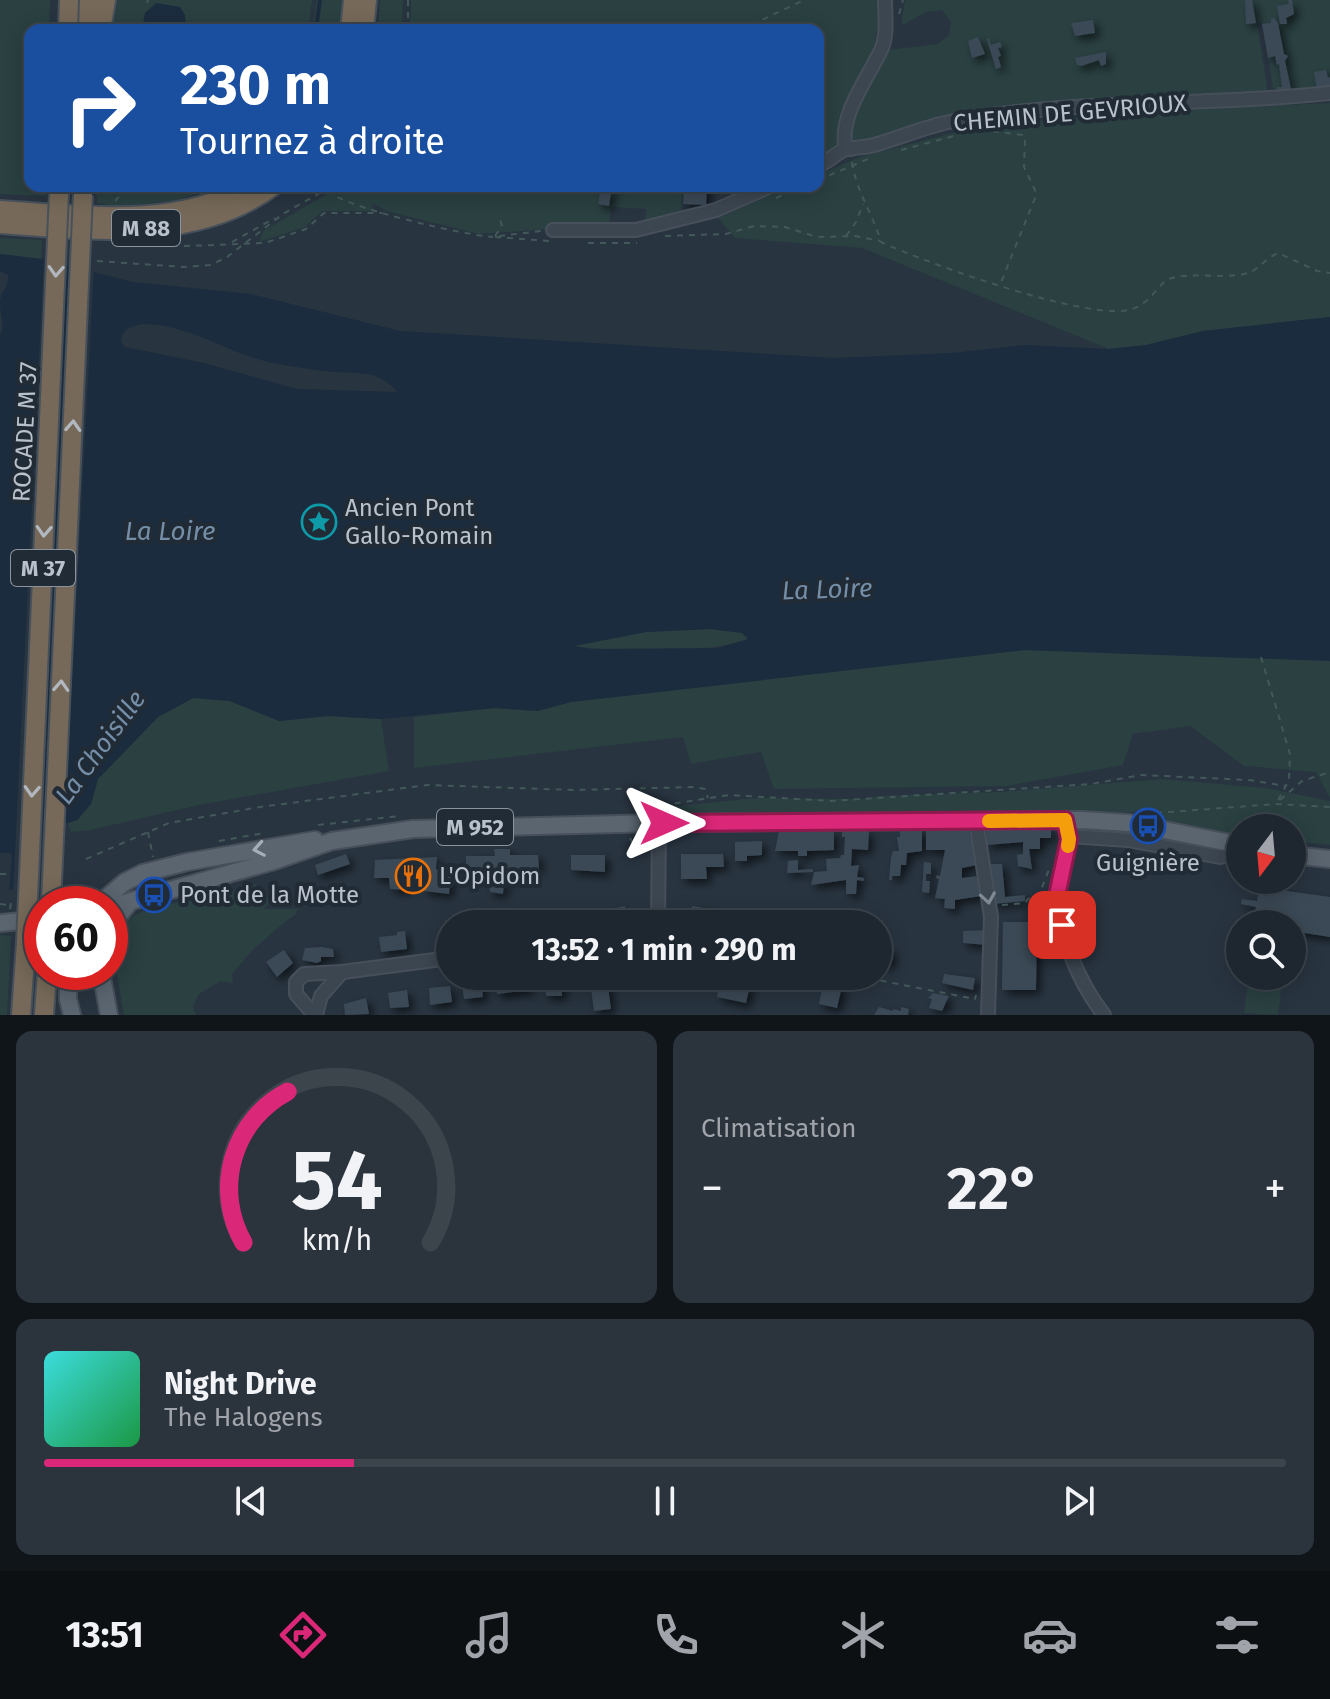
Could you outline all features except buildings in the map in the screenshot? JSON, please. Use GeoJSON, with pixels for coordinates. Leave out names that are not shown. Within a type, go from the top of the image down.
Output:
{"type":"FeatureCollection","features":[{"type":"Feature","properties":{"kind":"highway"},"geometry":{"type":"LineString","coordinates":[[68,24],[69,0]]}},
{"type":"Feature","properties":{"kind":"highway"},"geometry":{"type":"LineString","coordinates":[[88,24],[89,0]]}},
{"type":"Feature","properties":{"kind":"highway"},"geometry":{"type":"LineString","coordinates":[[102,24],[106,0]]}},
{"type":"Feature","properties":{"kind":"highway"},"geometry":{"type":"LineString","coordinates":[[351,24],[353,0]]}},
{"type":"Feature","properties":{"kind":"highway"},"geometry":{"type":"LineString","coordinates":[[365,24],[367,0]]}},
{"type":"Feature","properties":{"kind":"highway","name":"ROCADE M 37"},"geometry":{"type":"LineString","coordinates":[[21,1015],[60,192]]}},
{"type":"Feature","properties":{"kind":"highway","name":"ROCADE M 37"},"geometry":{"type":"LineString","coordinates":[[52,886],[84,192]]}},
{"type":"Feature","properties":{"kind":"highway","name":"M 88"},"geometry":{"type":"LineString","coordinates":[[0,210],[100,216],[162,213],[210,203],[235,192]]}},
{"type":"Feature","properties":{"kind":"highway","name":"M 88"},"geometry":{"type":"LineString","coordinates":[[0,224],[114,229],[161,227],[225,212],[262,192]]}},
{"type":"Feature","properties":{"kind":"highway"},"geometry":{"type":"LineString","coordinates":[[46,1015],[47,990]]}},
{"type":"Feature","properties":{"kind":"main road","name":"M 952"},"geometry":{"type":"LineString","coordinates":[[129,902],[274,861],[332,841],[413,829],[659,823],[976,821],[1067,828],[1105,821],[1226,842]]}},
{"type":"Feature","properties":{"kind":"main road"},"geometry":{"type":"LineString","coordinates":[[119,886],[143,873],[187,862],[311,839],[332,841]]}},
{"type":"Feature","properties":{"kind":"main road"},"geometry":{"type":"LineString","coordinates":[[1306,856],[1330,859]]}},
{"type":"Feature","properties":{"kind":"main road"},"geometry":{"type":"LineString","coordinates":[[0,923],[24,922]]}},
{"type":"Feature","properties":{"kind":"main road"},"geometry":{"type":"LineString","coordinates":[[68,990],[72,1015]]}},
{"type":"Feature","properties":{"kind":"main road"},"geometry":{"type":"LineString","coordinates":[[104,990],[109,1015]]}},
{"type":"Feature","properties":{"kind":"street"},"geometry":{"type":"LineString","coordinates":[[851,149],[845,144],[846,128],[884,40],[885,0]]}},
{"type":"Feature","properties":{"kind":"street","name":"CHEMIN DE GEVRIOUX"},"geometry":{"type":"LineString","coordinates":[[824,163],[851,149],[908,136],[945,123],[984,116],[1135,103],[1230,101],[1330,93]]}},
{"type":"Feature","properties":{"kind":"street"},"geometry":{"type":"LineString","coordinates":[[553,230],[636,230],[716,210],[757,192]]}},
{"type":"Feature","properties":{"kind":"street"},"geometry":{"type":"LineString","coordinates":[[976,821],[989,906],[988,1015]]}},
{"type":"Feature","properties":{"kind":"street"},"geometry":{"type":"LineString","coordinates":[[658,910],[659,823]]}},
{"type":"Feature","properties":{"kind":"street"},"geometry":{"type":"LineString","coordinates":[[1104,1015],[1072,961],[1062,925],[1058,891],[1067,828],[1220,857],[1226,855]]}},
{"type":"Feature","properties":{"kind":"street"},"geometry":{"type":"LineString","coordinates":[[315,1015],[296,994],[296,982],[304,974],[436,960]]}},
{"type":"Feature","properties":{"kind":"street"},"geometry":{"type":"LineString","coordinates":[[315,1015],[321,996],[342,972]]}},
{"type":"Feature","properties":{"kind":"path"},"geometry":{"type":"LineString","coordinates":[[408,0],[408,24]]}},
{"type":"Feature","properties":{"kind":"path"},"geometry":{"type":"LineString","coordinates":[[754,24],[804,0]]}},
{"type":"Feature","properties":{"kind":"path"},"geometry":{"type":"LineString","coordinates":[[899,150],[977,129],[1024,124]]}},
{"type":"Feature","properties":{"kind":"path"},"geometry":{"type":"LineString","coordinates":[[977,129],[1023,135],[1024,167],[1035,190],[1026,223],[1000,286]]}},
{"type":"Feature","properties":{"kind":"path"},"geometry":{"type":"LineString","coordinates":[[851,149],[863,203],[871,213],[881,242]]}},
{"type":"Feature","properties":{"kind":"path"},"geometry":{"type":"LineString","coordinates":[[824,178],[868,159]]}},
{"type":"Feature","properties":{"kind":"path"},"geometry":{"type":"LineString","coordinates":[[323,192],[231,242],[265,243],[306,229],[324,213],[382,213]]}},
{"type":"Feature","properties":{"kind":"path"},"geometry":{"type":"LineString","coordinates":[[330,192],[343,201],[463,234],[495,237],[553,230]]}},
{"type":"Feature","properties":{"kind":"path"},"geometry":{"type":"LineString","coordinates":[[846,236],[856,222],[863,203]]}},
{"type":"Feature","properties":{"kind":"path"},"geometry":{"type":"LineString","coordinates":[[88,260],[184,267],[211,265],[227,257],[283,214]]}},
{"type":"Feature","properties":{"kind":"path"},"geometry":{"type":"LineString","coordinates":[[495,237],[502,226],[500,219]]}},
{"type":"Feature","properties":{"kind":"path"},"geometry":{"type":"LineString","coordinates":[[656,236],[726,234],[754,226],[785,227],[817,237],[866,237],[1000,286],[1104,312],[1133,309],[1155,296],[1165,281],[1179,276],[1251,273],[1267,258],[1278,253],[1317,271],[1330,273]]}},
{"type":"Feature","properties":{"kind":"path"},"geometry":{"type":"LineString","coordinates":[[1261,657],[1290,754],[1289,780],[1276,804]]}},
{"type":"Feature","properties":{"kind":"path"},"geometry":{"type":"LineString","coordinates":[[1276,804],[1302,781],[1330,772]]}},
{"type":"Feature","properties":{"kind":"path"},"geometry":{"type":"LineString","coordinates":[[631,813],[642,807],[729,795],[831,801],[1091,784],[1141,775],[1249,780],[1286,786]]}},
{"type":"Feature","properties":{"kind":"path"},"geometry":{"type":"LineString","coordinates":[[86,859],[169,823],[260,807],[427,785],[574,790],[695,787],[705,789],[708,799]]}},
{"type":"Feature","properties":{"kind":"path"},"geometry":{"type":"LineString","coordinates":[[1148,826],[1156,813],[1276,804],[1330,807]]}},
{"type":"Feature","properties":{"kind":"path"},"geometry":{"type":"LineString","coordinates":[[148,832],[153,859]]}},
{"type":"Feature","properties":{"kind":"path"},"geometry":{"type":"LineString","coordinates":[[989,906],[1025,903],[1039,895],[1052,863]]}},
{"type":"Feature","properties":{"kind":"path"},"geometry":{"type":"LineString","coordinates":[[0,874],[7,874]]}},
{"type":"Feature","properties":{"kind":"path"},"geometry":{"type":"LineString","coordinates":[[0,904],[10,905]]}},
{"type":"Feature","properties":{"kind":"path"},"geometry":{"type":"LineString","coordinates":[[892,983],[975,999],[976,992],[990,991]]}},
{"type":"Feature","properties":{"kind":"green space"},"geometry":{"type":"Polygon","coordinates":[[[0,0],[50,0],[49,24],[24,24],[24,192],[46,192],[46,196],[0,194],[0,0]]]}},
{"type":"Feature","properties":{"kind":"green space"},"geometry":{"type":"Polygon","coordinates":[[[112,0],[312,0],[309,24],[107,24],[112,0]]]}},
{"type":"Feature","properties":{"kind":"green space"},"geometry":{"type":"Polygon","coordinates":[[[317,0],[344,0],[341,24],[313,24],[317,0]]]}},
{"type":"Feature","properties":{"kind":"green space"},"geometry":{"type":"Polygon","coordinates":[[[380,0],[403,0],[402,24],[378,24],[380,0]]]}},
{"type":"Feature","properties":{"kind":"green space"},"geometry":{"type":"Polygon","coordinates":[[[411,0],[882,0],[875,43],[850,102],[840,139],[833,151],[824,158],[824,24],[410,24],[411,0]]]}},
{"type":"Feature","properties":{"kind":"green space"},"geometry":{"type":"Polygon","coordinates":[[[905,0],[1330,0],[1330,87],[1283,95],[1282,91],[1273,88],[1262,22],[1257,23],[1266,93],[985,112],[865,143],[850,138],[853,116],[862,92],[888,50],[938,44],[949,35],[951,22],[942,10],[926,12],[903,25],[905,0]]]}},
{"type":"Feature","properties":{"kind":"green space"},"geometry":{"type":"Polygon","coordinates":[[[1330,103],[1330,317],[1203,331],[1146,345],[1109,349],[862,248],[735,238],[718,218],[778,192],[824,192],[824,172],[860,157],[980,126],[1149,111],[1330,103]]]}},
{"type":"Feature","properties":{"kind":"green space"},"geometry":{"type":"Polygon","coordinates":[[[97,192],[204,192],[173,201],[106,207],[97,203],[97,192]]]}},
{"type":"Feature","properties":{"kind":"green space"},"geometry":{"type":"Polygon","coordinates":[[[331,192],[683,192],[681,213],[645,223],[646,209],[611,207],[609,226],[552,222],[551,229],[479,234],[386,211],[374,204],[372,207],[376,211],[322,211],[305,227],[259,242],[263,231],[331,192]]]}},
{"type":"Feature","properties":{"kind":"green space"},"geometry":{"type":"Polygon","coordinates":[[[0,238],[42,240],[41,259],[0,254],[0,238]]]}},
{"type":"Feature","properties":{"kind":"green space"},"geometry":{"type":"Polygon","coordinates":[[[711,629],[742,633],[749,639],[687,649],[611,650],[571,646],[646,632],[711,629]]]}},
{"type":"Feature","properties":{"kind":"green space"},"geometry":{"type":"Polygon","coordinates":[[[1025,650],[1330,661],[1330,798],[1316,772],[1244,766],[1190,726],[1133,734],[1123,765],[1007,786],[774,789],[761,752],[691,764],[683,737],[414,768],[414,717],[495,708],[538,711],[571,702],[1025,650]]]}},
{"type":"Feature","properties":{"kind":"green space"},"geometry":{"type":"Polygon","coordinates":[[[193,698],[229,701],[279,721],[328,716],[381,719],[389,771],[199,805],[71,832],[68,823],[77,820],[91,804],[98,779],[158,717],[193,698]]]}},
{"type":"Feature","properties":{"kind":"green space"},"geometry":{"type":"Polygon","coordinates":[[[1162,779],[1266,788],[1330,801],[1330,845],[1306,842],[1306,814],[1226,814],[1226,837],[1153,819],[1144,812],[656,818],[655,815],[640,815],[640,810],[755,798],[870,799],[876,796],[999,792],[1162,779]]]}},
{"type":"Feature","properties":{"kind":"green space"},"geometry":{"type":"Polygon","coordinates":[[[256,884],[260,899],[277,895],[263,909],[298,909],[246,958],[232,975],[233,983],[221,981],[199,994],[193,1007],[196,1015],[124,1015],[120,990],[128,990],[128,921],[148,910],[256,884]]]}},
{"type":"Feature","properties":{"kind":"green space"},"geometry":{"type":"Polygon","coordinates":[[[0,935],[11,936],[7,1015],[0,1015],[0,935]]]}},
{"type":"Feature","properties":{"kind":"green space"},"geometry":{"type":"Polygon","coordinates":[[[1247,990],[1281,990],[1278,1015],[1244,1013],[1247,990]]]}},
{"type":"Feature","properties":{"kind":"water"},"geometry":{"type":"Polygon","coordinates":[[[156,3],[180,7],[186,24],[143,24],[145,13],[156,3]]]}},
{"type":"Feature","properties":{"kind":"water","name":"La Loire"},"geometry":{"type":"Polygon","coordinates":[[[0,254],[41,259],[133,282],[251,294],[400,331],[833,358],[952,353],[1026,345],[1109,349],[1146,345],[1203,331],[1330,317],[1330,661],[1025,650],[571,702],[538,711],[495,708],[381,719],[328,716],[279,721],[230,701],[193,698],[158,717],[98,779],[91,804],[77,820],[58,826],[21,887],[9,890],[12,857],[11,853],[0,853],[0,335],[3,328],[0,301],[8,275],[0,271],[0,254]],[[143,324],[125,331],[121,342],[125,347],[204,363],[297,389],[397,392],[386,381],[372,375],[273,363],[177,329],[143,324]],[[711,629],[646,632],[574,646],[592,649],[718,648],[748,639],[742,633],[711,629]]]}},
{"type":"Feature","properties":{"kind":"pier"},"geometry":{"type":"Polygon","coordinates":[[[44,255],[65,261],[35,873],[22,891],[13,893],[44,255]]]}},
{"type":"Feature","properties":{"kind":"pier"},"geometry":{"type":"Polygon","coordinates":[[[71,262],[94,268],[64,828],[41,860],[71,262]]]}},
{"type":"Feature","properties":{"kind":"waterway"},"geometry":{"type":"LineString","coordinates":[[317,24],[320,0]]}},
{"type":"Feature","properties":{"kind":"slow traffic"},"geometry":{"type":"LineString","coordinates":[[989,821],[1065,820],[1068,846]]}},
{"type":"Feature","properties":{"kind":"place","name":"Ancien Pont Gallo-Romain"},"geometry":{"type":"Point","coordinates":[319,522]}},
{"type":"Feature","properties":{"kind":"place","name":"Guignière"},"geometry":{"type":"Point","coordinates":[1148,826]}},
{"type":"Feature","properties":{"kind":"place","name":"L'Opidom"},"geometry":{"type":"Point","coordinates":[413,876]}},
{"type":"Feature","properties":{"kind":"place","name":"Pont de la Motte"},"geometry":{"type":"Point","coordinates":[154,895]}},
{"type":"Feature","properties":{"kind":"route"},"geometry":{"type":"LineString","coordinates":[[664,823],[1065,820],[1069,839],[1058,891],[1062,925]]}},
{"type":"Feature","properties":{"kind":"water label","name":"La Choisille"},"geometry":{"type":"Point","coordinates":[100,747]}}]}
